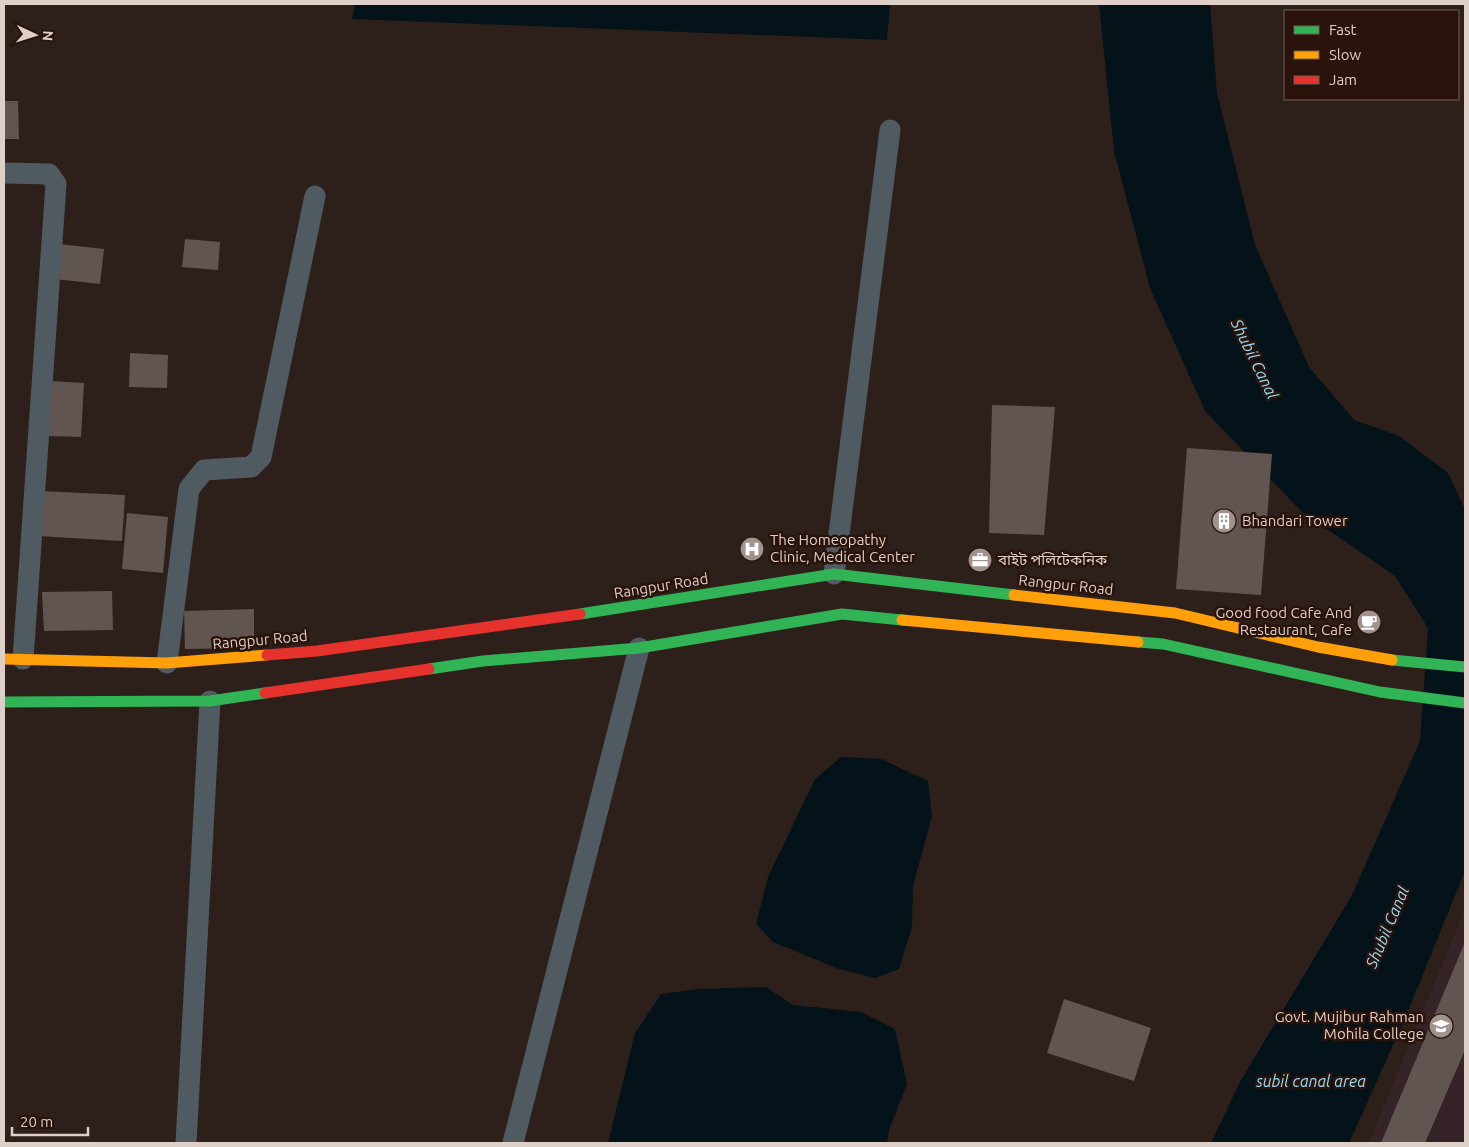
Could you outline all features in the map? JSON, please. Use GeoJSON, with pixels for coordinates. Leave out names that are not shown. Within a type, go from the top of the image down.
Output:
{"type":"FeatureCollection","features":[{"type":"Feature","properties":{"kind":"highway","name":"Rangpur Road"},"geometry":{"type":"LineString","coordinates":[[13,659],[167,663],[336,648],[506,626],[834,574],[1175,613],[1318,647],[1396,661],[1465,667]]}},
{"type":"Feature","properties":{"kind":"highway"},"geometry":{"type":"LineString","coordinates":[[4,702],[210,701],[483,661],[639,648],[842,614],[1163,644],[1396,695],[1465,703]]}},
{"type":"Feature","properties":{"kind":"street"},"geometry":{"type":"LineString","coordinates":[[834,574],[890,130]]}},
{"type":"Feature","properties":{"kind":"street"},"geometry":{"type":"LineString","coordinates":[[4,173],[49,174],[56,184],[13,659]]}},
{"type":"Feature","properties":{"kind":"street"},"geometry":{"type":"LineString","coordinates":[[167,663],[189,489],[204,470],[251,468],[260,457],[315,196]]}},
{"type":"Feature","properties":{"kind":"street"},"geometry":{"type":"LineString","coordinates":[[513,1143],[639,648]]}},
{"type":"Feature","properties":{"kind":"street"},"geometry":{"type":"LineString","coordinates":[[186,1143],[210,701]]}},
{"type":"Feature","properties":{"kind":"shaded area","name":"Govt. Mujibur Rahman Mohila College"},"geometry":{"type":"Polygon","coordinates":[[[1465,909],[1465,1143],[1369,1143],[1465,909]]]}},
{"type":"Feature","properties":{"kind":"water"},"geometry":{"type":"Polygon","coordinates":[[[355,4],[890,4],[887,40],[352,19],[355,4]]]}},
{"type":"Feature","properties":{"kind":"water","name":"subil canal area"},"geometry":{"type":"Polygon","coordinates":[[[1099,4],[1210,4],[1217,93],[1255,245],[1309,367],[1354,420],[1399,436],[1448,473],[1465,510],[1465,871],[1404,1021],[1349,1143],[1211,1143],[1240,1082],[1352,895],[1420,741],[1428,628],[1395,576],[1301,511],[1205,411],[1150,288],[1114,151],[1099,4]]]}},
{"type":"Feature","properties":{"kind":"water"},"geometry":{"type":"Polygon","coordinates":[[[841,757],[881,759],[928,781],[932,816],[913,886],[912,927],[899,969],[875,978],[839,969],[773,942],[756,924],[768,877],[815,779],[841,757]]]}},
{"type":"Feature","properties":{"kind":"water"},"geometry":{"type":"Polygon","coordinates":[[[766,987],[793,1005],[861,1012],[895,1029],[907,1084],[889,1130],[887,1143],[608,1143],[635,1033],[661,994],[700,989],[766,987]]]}},
{"type":"Feature","properties":{"kind":"building"},"geometry":{"type":"Polygon","coordinates":[[[4,101],[18,101],[19,139],[4,139],[4,101]]]}},
{"type":"Feature","properties":{"kind":"building"},"geometry":{"type":"Polygon","coordinates":[[[185,239],[220,242],[218,270],[182,267],[185,239]]]}},
{"type":"Feature","properties":{"kind":"building"},"geometry":{"type":"Polygon","coordinates":[[[59,244],[104,249],[100,284],[55,279],[59,244]]]}},
{"type":"Feature","properties":{"kind":"building"},"geometry":{"type":"Polygon","coordinates":[[[130,353],[168,355],[167,388],[129,387],[130,353]]]}},
{"type":"Feature","properties":{"kind":"building"},"geometry":{"type":"Polygon","coordinates":[[[50,381],[84,383],[81,437],[47,436],[50,381]]]}},
{"type":"Feature","properties":{"kind":"building"},"geometry":{"type":"Polygon","coordinates":[[[992,405],[1055,407],[1044,535],[989,533],[992,405]]]}},
{"type":"Feature","properties":{"kind":"building","name":"Bhandari Tower"},"geometry":{"type":"Polygon","coordinates":[[[1187,448],[1272,454],[1261,595],[1176,589],[1187,448]]]}},
{"type":"Feature","properties":{"kind":"building"},"geometry":{"type":"Polygon","coordinates":[[[41,491],[125,495],[122,541],[38,536],[41,491]]]}},
{"type":"Feature","properties":{"kind":"building"},"geometry":{"type":"Polygon","coordinates":[[[127,513],[168,517],[163,573],[122,569],[127,513]]]}},
{"type":"Feature","properties":{"kind":"building"},"geometry":{"type":"Polygon","coordinates":[[[112,591],[113,630],[44,631],[42,592],[112,591]]]}},
{"type":"Feature","properties":{"kind":"building"},"geometry":{"type":"Polygon","coordinates":[[[254,609],[254,648],[185,649],[184,611],[254,609]]]}},
{"type":"Feature","properties":{"kind":"building"},"geometry":{"type":"Polygon","coordinates":[[[1465,942],[1465,1050],[1425,1143],[1381,1143],[1465,942]]]}},
{"type":"Feature","properties":{"kind":"building"},"geometry":{"type":"Polygon","coordinates":[[[1064,999],[1151,1028],[1134,1081],[1047,1053],[1064,999]]]}},
{"type":"Feature","properties":{"kind":"traffic: fast"},"geometry":{"type":"LineString","coordinates":[[580,614],[834,574],[1014,595]]}},
{"type":"Feature","properties":{"kind":"traffic: fast"},"geometry":{"type":"LineString","coordinates":[[429,669],[483,661],[639,648],[842,614],[902,620]]}},
{"type":"Feature","properties":{"kind":"traffic: fast"},"geometry":{"type":"LineString","coordinates":[[1138,642],[1163,644],[1380,692],[1465,703]]}},
{"type":"Feature","properties":{"kind":"traffic: fast"},"geometry":{"type":"LineString","coordinates":[[1392,660],[1465,667]]}},
{"type":"Feature","properties":{"kind":"traffic: fast"},"geometry":{"type":"LineString","coordinates":[[4,702],[210,701],[265,693]]}},
{"type":"Feature","properties":{"kind":"traffic: slow"},"geometry":{"type":"LineString","coordinates":[[1014,595],[1175,613],[1318,647],[1392,660]]}},
{"type":"Feature","properties":{"kind":"traffic: slow"},"geometry":{"type":"LineString","coordinates":[[902,620],[1138,642]]}},
{"type":"Feature","properties":{"kind":"traffic: slow"},"geometry":{"type":"LineString","coordinates":[[4,659],[167,663],[267,655]]}},
{"type":"Feature","properties":{"kind":"traffic: jam"},"geometry":{"type":"LineString","coordinates":[[267,655],[317,651],[580,614]]}},
{"type":"Feature","properties":{"kind":"traffic: jam"},"geometry":{"type":"LineString","coordinates":[[265,693],[429,669]]}},
{"type":"Feature","properties":{"kind":"place","name":"Bhandari Tower"},"geometry":{"type":"Point","coordinates":[1224,521]}},
{"type":"Feature","properties":{"kind":"place","name":"The Homeopathy Clinic, Medical Center"},"geometry":{"type":"Point","coordinates":[752,549]}},
{"type":"Feature","properties":{"kind":"place","name":"বাইট পলিটেকনিক"},"geometry":{"type":"Point","coordinates":[980,560]}},
{"type":"Feature","properties":{"kind":"place","name":"Good food Cafe And Restaurant, Cafe"},"geometry":{"type":"Point","coordinates":[1369,622]}},
{"type":"Feature","properties":{"kind":"place","name":"Govt. Mujibur Rahman Mohila College"},"geometry":{"type":"Point","coordinates":[1441,1026]}},
{"type":"Feature","properties":{"kind":"water label","name":"Shubil Canal"},"geometry":{"type":"Point","coordinates":[1255,359]}},
{"type":"Feature","properties":{"kind":"water label","name":"Shubil Canal"},"geometry":{"type":"Point","coordinates":[1387,927]}}]}
